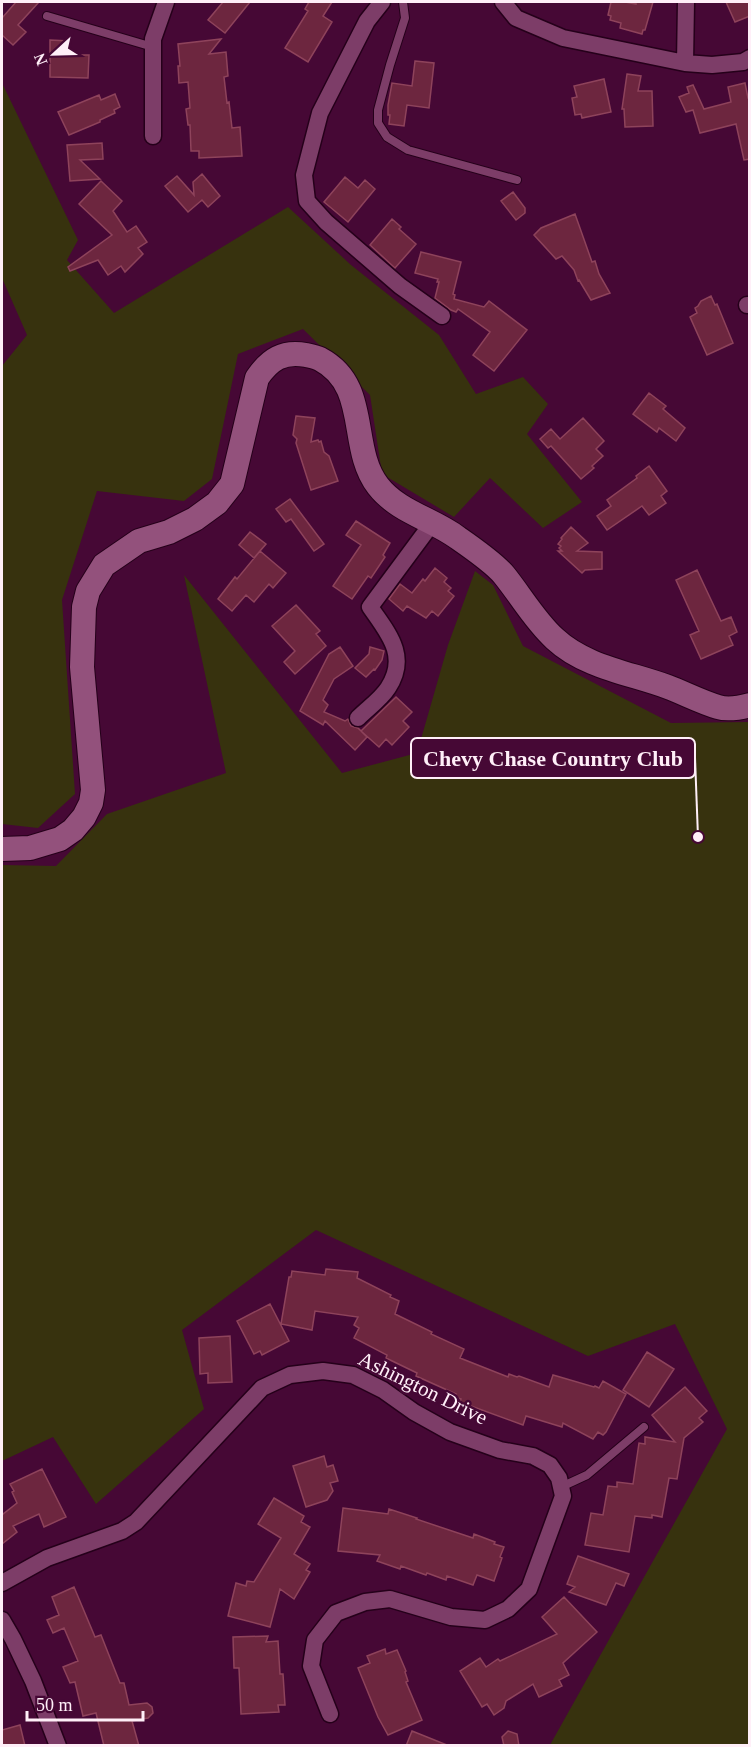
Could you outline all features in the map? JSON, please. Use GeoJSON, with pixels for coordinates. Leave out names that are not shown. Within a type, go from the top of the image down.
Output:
{"type":"FeatureCollection","features":[{"type":"Feature","properties":{"kind":"main road"},"geometry":{"type":"LineString","coordinates":[[2,849],[30,848],[60,839],[73,830],[84,817],[91,803],[93,790],[82,667],[84,607],[88,591],[104,566],[139,541],[169,532],[195,519],[218,502],[232,484],[257,378],[266,365],[276,358],[296,353],[318,358],[346,381],[355,405],[369,470],[379,487],[395,503],[458,537],[502,573],[541,625],[556,640],[579,656],[667,686],[720,708],[750,705]]}},
{"type":"Feature","properties":{"kind":"street"},"geometry":{"type":"LineString","coordinates":[[153,136],[153,39],[166,2]]}},
{"type":"Feature","properties":{"kind":"street"},"geometry":{"type":"LineString","coordinates":[[382,2],[367,21],[320,112],[304,175],[308,201],[326,222],[400,286],[442,316]]}},
{"type":"Feature","properties":{"kind":"street"},"geometry":{"type":"LineString","coordinates":[[502,2],[516,18],[563,38],[685,63],[712,65],[743,62],[750,58]]}},
{"type":"Feature","properties":{"kind":"street"},"geometry":{"type":"LineString","coordinates":[[685,63],[686,2]]}},
{"type":"Feature","properties":{"kind":"street"},"geometry":{"type":"LineString","coordinates":[[358,717],[388,688],[397,670],[397,652],[393,641],[370,607],[433,522]]}},
{"type":"Feature","properties":{"kind":"street","name":"Ashington Drive"},"geometry":{"type":"LineString","coordinates":[[2,1582],[47,1558],[122,1531],[136,1522],[262,1388],[290,1376],[324,1371],[353,1375],[383,1390],[414,1412],[450,1431],[500,1450],[533,1456],[550,1465],[559,1478],[561,1487]]}},
{"type":"Feature","properties":{"kind":"street"},"geometry":{"type":"LineString","coordinates":[[330,1714],[311,1666],[315,1640],[336,1613],[365,1602],[390,1599],[451,1617],[485,1620],[508,1609],[529,1589],[562,1496],[561,1487]]}},
{"type":"Feature","properties":{"kind":"street"},"geometry":{"type":"LineString","coordinates":[[2,1620],[33,1681],[58,1746]]}},
{"type":"Feature","properties":{"kind":"lane"},"geometry":{"type":"LineString","coordinates":[[403,2],[405,18],[378,110],[378,123],[387,137],[408,150],[517,180]]}},
{"type":"Feature","properties":{"kind":"lane"},"geometry":{"type":"LineString","coordinates":[[47,16],[153,47]]}},
{"type":"Feature","properties":{"kind":"lane"},"geometry":{"type":"LineString","coordinates":[[561,1487],[587,1475],[644,1426]]}},
{"type":"Feature","properties":{"kind":"shaded area"},"geometry":{"type":"Polygon","coordinates":[[[2,83],[78,240],[67,260],[114,313],[288,207],[351,265],[439,335],[476,394],[523,377],[548,404],[527,434],[582,502],[543,528],[490,478],[454,517],[382,474],[370,395],[303,329],[238,354],[212,479],[184,501],[97,491],[62,600],[75,794],[38,828],[2,824],[2,366],[27,335],[2,278],[2,83]]]}},
{"type":"Feature","properties":{"kind":"shaded area"},"geometry":{"type":"Polygon","coordinates":[[[475,571],[493,585],[523,646],[671,723],[749,722],[749,1745],[550,1745],[727,1429],[675,1324],[588,1356],[316,1230],[182,1330],[204,1409],[96,1504],[53,1437],[2,1461],[2,865],[56,866],[107,814],[226,773],[184,575],[342,773],[417,753],[448,645],[475,571]]]}},
{"type":"Feature","properties":{"kind":"building"},"geometry":{"type":"Polygon","coordinates":[[[16,2],[39,2],[18,25],[26,32],[13,45],[2,35],[2,18],[16,2]]]}},
{"type":"Feature","properties":{"kind":"building"},"geometry":{"type":"Polygon","coordinates":[[[223,2],[250,2],[225,33],[208,20],[223,2]]]}},
{"type":"Feature","properties":{"kind":"building"},"geometry":{"type":"Polygon","coordinates":[[[309,2],[332,2],[323,16],[332,22],[308,62],[285,48],[308,11],[305,9],[309,2]]]}},
{"type":"Feature","properties":{"kind":"building"},"geometry":{"type":"Polygon","coordinates":[[[611,2],[636,4],[636,2],[653,2],[642,34],[620,28],[621,23],[610,20],[611,16],[608,15],[611,2]]]}},
{"type":"Feature","properties":{"kind":"building"},"geometry":{"type":"Polygon","coordinates":[[[726,2],[750,2],[750,16],[735,22],[726,2]]]}},
{"type":"Feature","properties":{"kind":"building"},"geometry":{"type":"Polygon","coordinates":[[[221,39],[209,54],[226,52],[228,76],[224,77],[227,103],[229,102],[232,128],[240,127],[242,156],[199,158],[199,151],[191,151],[190,125],[188,125],[186,109],[190,108],[188,82],[179,83],[178,44],[221,39]]]}},
{"type":"Feature","properties":{"kind":"building"},"geometry":{"type":"Polygon","coordinates":[[[50,40],[69,41],[68,55],[89,55],[88,78],[50,77],[50,40]]]}},
{"type":"Feature","properties":{"kind":"building"},"geometry":{"type":"Polygon","coordinates":[[[415,61],[434,63],[429,108],[407,105],[404,126],[389,124],[388,105],[392,83],[412,86],[415,61]]]}},
{"type":"Feature","properties":{"kind":"building"},"geometry":{"type":"Polygon","coordinates":[[[627,74],[641,76],[638,91],[652,91],[653,126],[625,127],[624,109],[622,109],[627,74]]]}},
{"type":"Feature","properties":{"kind":"building"},"geometry":{"type":"Polygon","coordinates":[[[604,79],[611,112],[582,118],[581,114],[575,115],[572,98],[577,97],[574,86],[604,79]]]}},
{"type":"Feature","properties":{"kind":"building"},"geometry":{"type":"Polygon","coordinates":[[[745,83],[748,98],[750,98],[750,159],[744,160],[736,124],[700,133],[693,110],[686,112],[679,97],[689,93],[687,87],[693,85],[704,109],[731,102],[728,87],[745,83]]]}},
{"type":"Feature","properties":{"kind":"building"},"geometry":{"type":"Polygon","coordinates":[[[115,94],[120,107],[114,110],[115,113],[69,135],[58,112],[99,95],[101,100],[115,94]]]}},
{"type":"Feature","properties":{"kind":"building"},"geometry":{"type":"Polygon","coordinates":[[[102,143],[103,159],[80,160],[100,179],[70,181],[67,145],[102,143]]]}},
{"type":"Feature","properties":{"kind":"building"},"geometry":{"type":"Polygon","coordinates":[[[202,174],[220,196],[208,207],[202,200],[188,212],[165,186],[177,176],[194,195],[193,182],[202,174]]]}},
{"type":"Feature","properties":{"kind":"building"},"geometry":{"type":"Polygon","coordinates":[[[345,177],[358,188],[365,180],[375,189],[348,222],[324,202],[345,177]]]}},
{"type":"Feature","properties":{"kind":"building"},"geometry":{"type":"Polygon","coordinates":[[[101,181],[122,201],[113,211],[127,232],[136,226],[147,242],[138,248],[143,254],[125,272],[121,266],[108,275],[98,260],[70,271],[68,267],[112,235],[79,204],[101,181]]]}},
{"type":"Feature","properties":{"kind":"building"},"geometry":{"type":"Polygon","coordinates":[[[513,192],[525,208],[525,213],[516,220],[501,201],[513,192]]]}},
{"type":"Feature","properties":{"kind":"building"},"geometry":{"type":"Polygon","coordinates":[[[575,214],[592,262],[595,261],[599,274],[610,293],[591,300],[578,281],[574,270],[562,256],[556,259],[534,235],[541,228],[575,214]]]}},
{"type":"Feature","properties":{"kind":"building"},"geometry":{"type":"Polygon","coordinates":[[[392,219],[401,227],[399,229],[416,244],[395,268],[370,245],[392,219]]]}},
{"type":"Feature","properties":{"kind":"building"},"geometry":{"type":"Polygon","coordinates":[[[421,252],[461,262],[453,294],[454,299],[484,307],[489,301],[527,330],[494,371],[473,355],[490,332],[458,309],[456,312],[451,310],[435,298],[438,279],[415,273],[421,252]]]}},
{"type":"Feature","properties":{"kind":"building"},"geometry":{"type":"Polygon","coordinates":[[[711,296],[715,305],[717,304],[733,343],[707,355],[690,317],[697,313],[695,308],[701,301],[711,296]]]}},
{"type":"Feature","properties":{"kind":"building"},"geometry":{"type":"Polygon","coordinates":[[[649,393],[666,406],[663,409],[685,428],[676,441],[659,428],[657,432],[633,414],[649,393]]]}},
{"type":"Feature","properties":{"kind":"building"},"geometry":{"type":"Polygon","coordinates":[[[296,416],[315,418],[311,442],[321,441],[338,481],[311,490],[296,443],[297,439],[293,435],[296,416]]]}},
{"type":"Feature","properties":{"kind":"building"},"geometry":{"type":"Polygon","coordinates":[[[583,418],[604,441],[596,449],[603,456],[581,479],[551,446],[548,448],[540,439],[551,429],[560,439],[583,418]]]}},
{"type":"Feature","properties":{"kind":"building"},"geometry":{"type":"Polygon","coordinates":[[[649,466],[667,491],[661,496],[666,503],[649,515],[642,506],[607,530],[597,516],[611,506],[607,500],[649,466]]]}},
{"type":"Feature","properties":{"kind":"building"},"geometry":{"type":"Polygon","coordinates":[[[290,499],[324,544],[314,551],[291,519],[286,522],[276,509],[290,499]]]}},
{"type":"Feature","properties":{"kind":"building"},"geometry":{"type":"Polygon","coordinates":[[[356,521],[390,543],[383,555],[385,557],[371,578],[368,576],[352,599],[333,586],[361,545],[346,535],[356,521]]]}},
{"type":"Feature","properties":{"kind":"building"},"geometry":{"type":"Polygon","coordinates":[[[571,527],[588,543],[577,551],[602,552],[602,569],[585,570],[582,573],[558,551],[562,551],[558,544],[561,538],[571,527]]]}},
{"type":"Feature","properties":{"kind":"building"},"geometry":{"type":"Polygon","coordinates":[[[250,532],[266,544],[254,558],[239,545],[250,532]]]}},
{"type":"Feature","properties":{"kind":"building"},"geometry":{"type":"Polygon","coordinates":[[[260,551],[286,573],[273,588],[269,584],[254,602],[246,595],[232,611],[218,599],[260,551]]]}},
{"type":"Feature","properties":{"kind":"building"},"geometry":{"type":"Polygon","coordinates":[[[435,568],[447,578],[444,582],[451,588],[448,591],[454,596],[438,616],[432,611],[426,618],[407,606],[403,611],[389,599],[400,584],[412,593],[435,568]]]}},
{"type":"Feature","properties":{"kind":"building"},"geometry":{"type":"Polygon","coordinates":[[[697,570],[721,621],[731,617],[737,632],[729,636],[733,645],[701,659],[690,635],[699,631],[676,580],[697,570]]]}},
{"type":"Feature","properties":{"kind":"building"},"geometry":{"type":"Polygon","coordinates":[[[296,605],[320,631],[316,634],[326,646],[295,674],[284,662],[295,651],[272,626],[296,605]]]}},
{"type":"Feature","properties":{"kind":"building"},"geometry":{"type":"Polygon","coordinates":[[[340,647],[353,666],[334,679],[323,700],[328,705],[324,712],[345,721],[348,719],[351,726],[358,728],[367,737],[355,750],[325,721],[323,725],[300,711],[329,654],[340,647]]]}},
{"type":"Feature","properties":{"kind":"building"},"geometry":{"type":"Polygon","coordinates":[[[370,647],[384,651],[382,660],[366,677],[355,668],[369,654],[370,647]]]}},
{"type":"Feature","properties":{"kind":"building"},"geometry":{"type":"Polygon","coordinates":[[[396,697],[412,712],[403,721],[409,727],[392,745],[386,739],[379,747],[361,731],[396,697]]]}},
{"type":"Feature","properties":{"kind":"building"},"geometry":{"type":"Polygon","coordinates":[[[326,1269],[358,1272],[357,1278],[399,1301],[395,1314],[464,1349],[460,1358],[508,1377],[509,1374],[519,1376],[549,1387],[553,1375],[599,1388],[603,1381],[626,1394],[606,1432],[603,1435],[598,1432],[593,1439],[563,1423],[562,1427],[526,1416],[523,1425],[471,1406],[470,1409],[459,1405],[461,1399],[455,1397],[456,1394],[416,1376],[417,1373],[386,1358],[387,1355],[354,1338],[359,1328],[354,1325],[358,1317],[315,1311],[312,1330],[281,1324],[292,1271],[325,1275],[326,1269]]]}},
{"type":"Feature","properties":{"kind":"building"},"geometry":{"type":"Polygon","coordinates":[[[270,1304],[289,1341],[262,1355],[260,1351],[254,1354],[237,1321],[270,1304]]]}},
{"type":"Feature","properties":{"kind":"building"},"geometry":{"type":"Polygon","coordinates":[[[230,1336],[232,1382],[208,1383],[208,1373],[200,1374],[199,1338],[230,1336]]]}},
{"type":"Feature","properties":{"kind":"building"},"geometry":{"type":"Polygon","coordinates":[[[647,1352],[674,1369],[649,1407],[623,1390],[647,1352]]]}},
{"type":"Feature","properties":{"kind":"building"},"geometry":{"type":"Polygon","coordinates":[[[685,1387],[707,1411],[699,1418],[703,1422],[684,1438],[677,1479],[669,1478],[662,1517],[635,1516],[629,1552],[585,1545],[591,1513],[603,1515],[608,1486],[617,1487],[617,1482],[633,1484],[639,1443],[645,1444],[645,1437],[675,1442],[652,1415],[685,1387]]]}},
{"type":"Feature","properties":{"kind":"building"},"geometry":{"type":"Polygon","coordinates":[[[324,1456],[327,1467],[333,1465],[338,1481],[330,1483],[333,1491],[327,1500],[306,1507],[293,1466],[324,1456]]]}},
{"type":"Feature","properties":{"kind":"building"},"geometry":{"type":"Polygon","coordinates":[[[42,1469],[66,1517],[44,1527],[39,1514],[13,1526],[17,1532],[2,1544],[2,1512],[3,1514],[17,1503],[10,1484],[42,1469]]]}},
{"type":"Feature","properties":{"kind":"building"},"geometry":{"type":"Polygon","coordinates":[[[274,1498],[304,1516],[301,1522],[310,1527],[294,1554],[310,1564],[306,1570],[310,1572],[294,1599],[280,1589],[270,1627],[228,1616],[236,1583],[246,1586],[247,1581],[254,1582],[281,1538],[258,1524],[274,1498]]]}},
{"type":"Feature","properties":{"kind":"building"},"geometry":{"type":"Polygon","coordinates":[[[343,1508],[388,1514],[389,1509],[473,1538],[474,1534],[495,1542],[494,1544],[504,1547],[494,1581],[477,1575],[473,1585],[447,1576],[446,1580],[377,1561],[380,1555],[338,1551],[343,1508]]]}},
{"type":"Feature","properties":{"kind":"building"},"geometry":{"type":"Polygon","coordinates":[[[578,1556],[629,1574],[624,1586],[616,1583],[606,1605],[569,1592],[575,1587],[567,1584],[578,1556]]]}},
{"type":"Feature","properties":{"kind":"building"},"geometry":{"type":"Polygon","coordinates":[[[74,1587],[95,1637],[101,1635],[120,1683],[124,1683],[129,1705],[147,1703],[152,1707],[153,1713],[148,1718],[132,1721],[139,1746],[104,1746],[96,1713],[83,1716],[75,1682],[70,1683],[63,1667],[78,1661],[64,1628],[53,1633],[47,1620],[59,1615],[52,1597],[74,1587]]]}},
{"type":"Feature","properties":{"kind":"building"},"geometry":{"type":"Polygon","coordinates":[[[564,1597],[597,1632],[563,1663],[569,1675],[559,1680],[562,1686],[539,1697],[533,1684],[506,1701],[504,1708],[494,1715],[487,1704],[482,1707],[460,1671],[480,1658],[486,1667],[498,1659],[500,1661],[557,1634],[542,1617],[564,1597]]]}},
{"type":"Feature","properties":{"kind":"building"},"geometry":{"type":"Polygon","coordinates":[[[268,1636],[266,1642],[278,1641],[285,1705],[278,1705],[279,1712],[241,1714],[239,1668],[234,1668],[233,1637],[268,1636]]]}},
{"type":"Feature","properties":{"kind":"building"},"geometry":{"type":"Polygon","coordinates":[[[385,1649],[386,1654],[397,1650],[406,1671],[408,1681],[406,1682],[422,1720],[388,1735],[358,1668],[370,1663],[367,1656],[385,1649]]]}},
{"type":"Feature","properties":{"kind":"building"},"geometry":{"type":"Polygon","coordinates":[[[20,1725],[25,1746],[2,1746],[2,1730],[20,1725]]]}},
{"type":"Feature","properties":{"kind":"building"},"geometry":{"type":"Polygon","coordinates":[[[412,1731],[447,1745],[447,1746],[406,1746],[412,1731]]]}},
{"type":"Feature","properties":{"kind":"building"},"geometry":{"type":"Polygon","coordinates":[[[508,1731],[517,1734],[519,1746],[504,1746],[502,1737],[508,1731]]]}},
{"type":"Feature","properties":{"kind":"place","name":"Chevy Chase Country Club"},"geometry":{"type":"Point","coordinates":[698,837]}}]}
